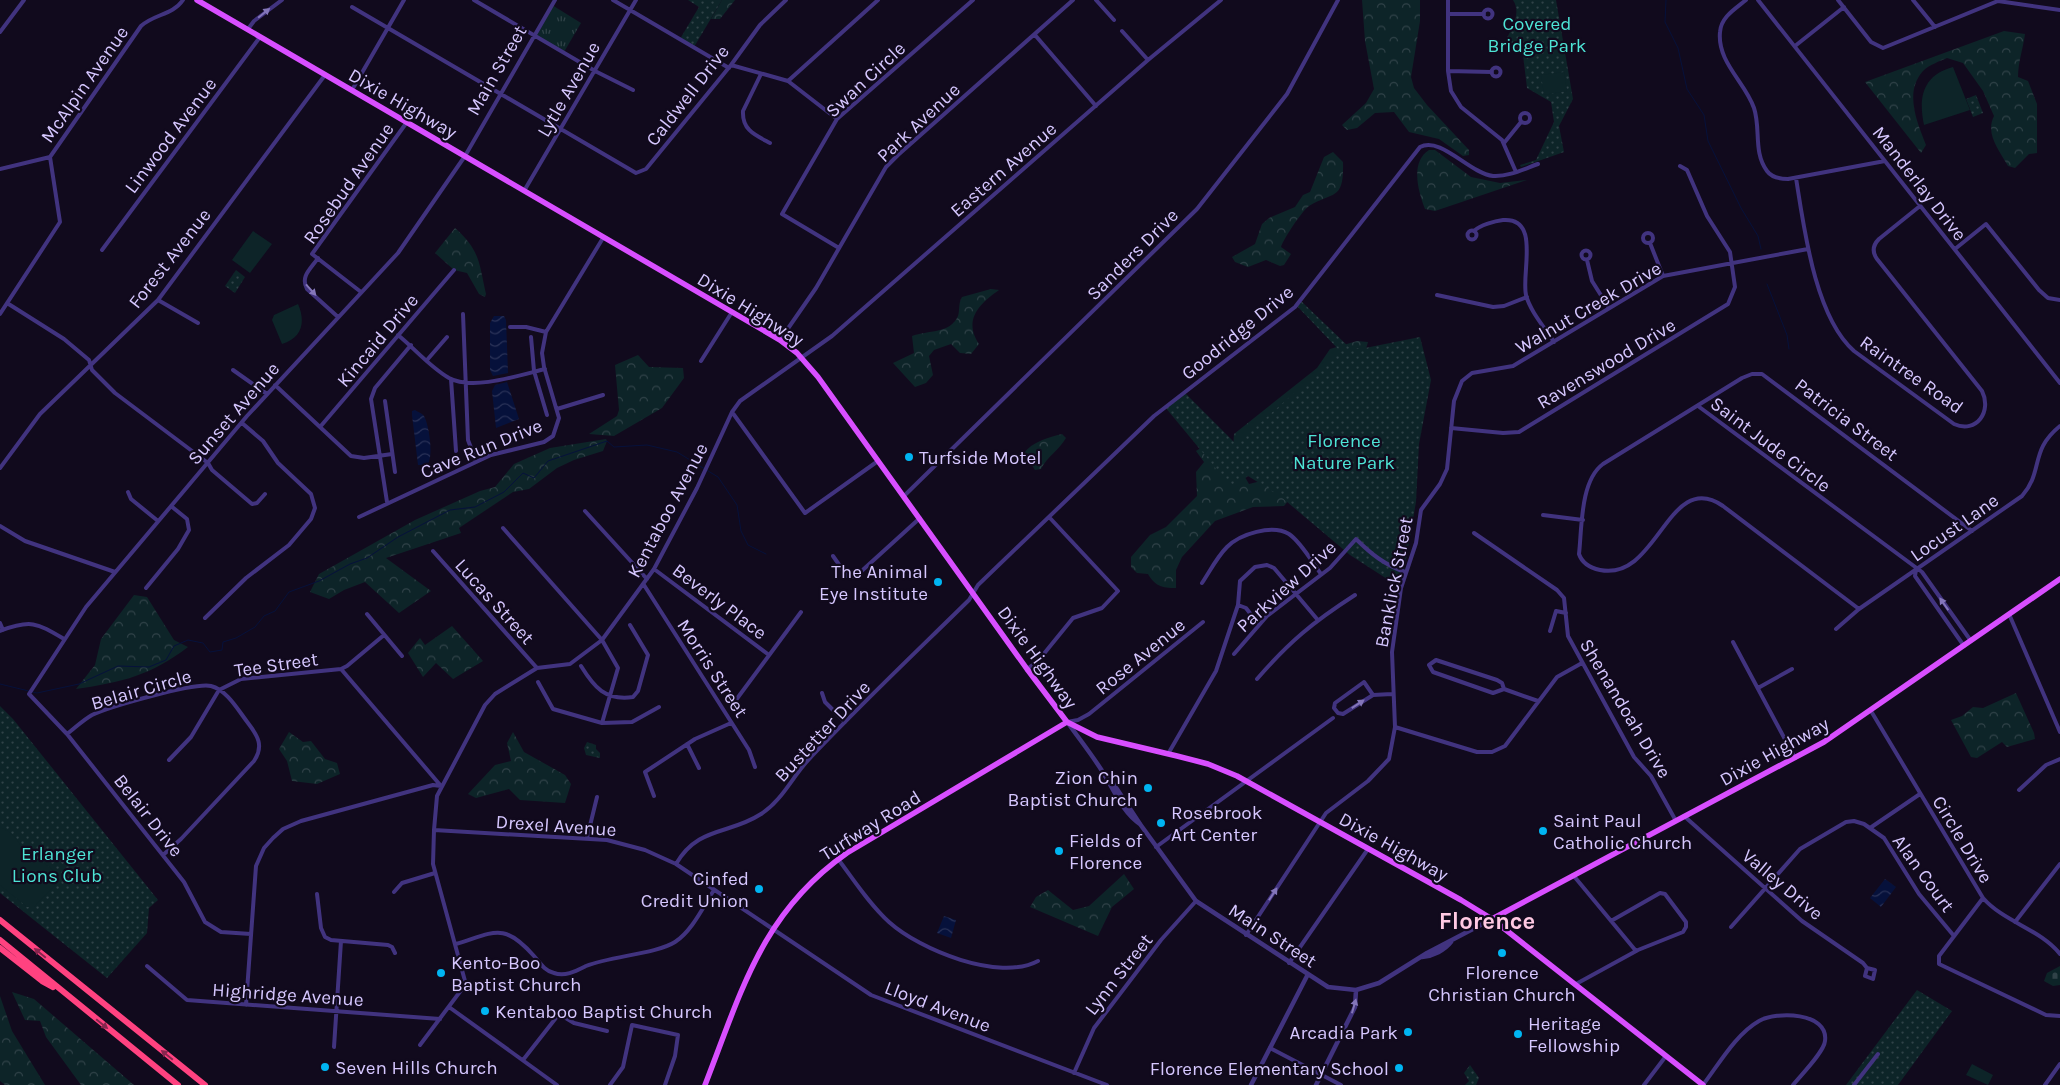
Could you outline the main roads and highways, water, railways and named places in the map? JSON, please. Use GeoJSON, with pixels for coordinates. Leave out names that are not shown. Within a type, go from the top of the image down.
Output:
{"type":"FeatureCollection","features":[{"type":"Feature","properties":{"kind":"highway"},"geometry":{"type":"LineString","coordinates":[[0,920],[205,1085]]}},
{"type":"Feature","properties":{"kind":"highway"},"geometry":{"type":"LineString","coordinates":[[0,940],[178,1085]]}},
{"type":"Feature","properties":{"kind":"highway"},"geometry":{"type":"LineString","coordinates":[[0,948],[42,981],[64,993]]}},
{"type":"Feature","properties":{"kind":"main road","name":"Dixie Highway"},"geometry":{"type":"LineString","coordinates":[[197,0],[780,340],[802,358],[920,518],[1027,670],[1067,722],[1097,737],[1208,764],[1246,781],[1492,919],[1795,758],[1871,711],[2060,579]]}},
{"type":"Feature","properties":{"kind":"main road","name":"Turfway Road"},"geometry":{"type":"LineString","coordinates":[[704,1085],[747,976],[772,929],[800,893],[838,859],[1067,722]]}},
{"type":"Feature","properties":{"kind":"main road"},"geometry":{"type":"LineString","coordinates":[[1492,919],[1703,1085]]}},
{"type":"Feature","properties":{"kind":"water"},"geometry":{"type":"Polygon","coordinates":[[[494,316],[504,316],[506,320],[508,373],[493,376],[490,370],[490,323],[494,316]]]}},
{"type":"Feature","properties":{"kind":"water"},"geometry":{"type":"Polygon","coordinates":[[[507,382],[519,419],[496,428],[492,391],[495,385],[507,382]]]}},
{"type":"Feature","properties":{"kind":"water"},"geometry":{"type":"Polygon","coordinates":[[[415,410],[424,416],[427,422],[430,456],[427,465],[418,465],[412,415],[412,411],[415,410]]]}},
{"type":"Feature","properties":{"kind":"water"},"geometry":{"type":"Polygon","coordinates":[[[1885,879],[1896,887],[1881,907],[1870,898],[1885,879]]]}},
{"type":"Feature","properties":{"kind":"water"},"geometry":{"type":"Polygon","coordinates":[[[944,916],[956,920],[951,938],[937,933],[944,916]]]}},
{"type":"Feature","properties":{"kind":"waterway"},"geometry":{"type":"LineString","coordinates":[[1666,0],[1665,22],[1678,48],[1687,89],[1704,115],[1708,141],[1741,208],[1758,236],[1761,249]]}},
{"type":"Feature","properties":{"kind":"waterway"},"geometry":{"type":"LineString","coordinates":[[1767,284],[1787,335],[1789,349]]}},
{"type":"Feature","properties":{"kind":"waterway"},"geometry":{"type":"LineString","coordinates":[[0,684],[37,693],[79,684],[118,666],[149,667],[166,660],[174,646],[188,640],[203,643],[210,652],[222,650],[223,642],[236,638],[255,627],[264,616],[275,611],[289,592],[319,581],[350,564],[367,558],[398,537],[450,510],[475,507],[504,492],[523,473],[534,478],[548,461],[607,441],[614,447],[647,445],[677,452],[718,477],[737,505],[741,531],[748,545],[766,554]]}},
{"type":"Feature","properties":{"kind":"place","name":"Turfside Motel"},"geometry":{"type":"Point","coordinates":[909,457]}},
{"type":"Feature","properties":{"kind":"place","name":"The Animal Eye Institute"},"geometry":{"type":"Point","coordinates":[938,582]}},
{"type":"Feature","properties":{"kind":"place","name":"Zion Chin Baptist Church"},"geometry":{"type":"Point","coordinates":[1148,788]}},
{"type":"Feature","properties":{"kind":"place","name":"Rosebrook Art Center"},"geometry":{"type":"Point","coordinates":[1161,823]}},
{"type":"Feature","properties":{"kind":"place","name":"Saint Paul Catholic Church"},"geometry":{"type":"Point","coordinates":[1543,831]}},
{"type":"Feature","properties":{"kind":"place","name":"Fields of Florence"},"geometry":{"type":"Point","coordinates":[1059,851]}},
{"type":"Feature","properties":{"kind":"place","name":"Cinfed Credit Union"},"geometry":{"type":"Point","coordinates":[759,889]}},
{"type":"Feature","properties":{"kind":"place","name":"Florence Christian Church"},"geometry":{"type":"Point","coordinates":[1502,953]}},
{"type":"Feature","properties":{"kind":"place","name":"Kento-Boo Baptist Church"},"geometry":{"type":"Point","coordinates":[441,973]}},
{"type":"Feature","properties":{"kind":"place","name":"Kentaboo Baptist Church"},"geometry":{"type":"Point","coordinates":[485,1011]}},
{"type":"Feature","properties":{"kind":"place","name":"Arcadia Park"},"geometry":{"type":"Point","coordinates":[1408,1032]}},
{"type":"Feature","properties":{"kind":"place","name":"Heritage Fellowship"},"geometry":{"type":"Point","coordinates":[1518,1034]}},
{"type":"Feature","properties":{"kind":"place","name":"Seven Hills Church"},"geometry":{"type":"Point","coordinates":[325,1067]}},
{"type":"Feature","properties":{"kind":"place","name":"Florence Elementary School"},"geometry":{"type":"Point","coordinates":[1399,1068]}},
{"type":"Feature","properties":{"kind":"district","name":"Florence"},"geometry":{"type":"Point","coordinates":[1487,921]}},
{"type":"Feature","properties":{"kind":"park label","name":"Covered Bridge Park"},"geometry":{"type":"Point","coordinates":[1537,34]}},
{"type":"Feature","properties":{"kind":"park label","name":"Florence Nature Park"},"geometry":{"type":"Point","coordinates":[1344,451]}},
{"type":"Feature","properties":{"kind":"park label","name":"Erlanger Lions Club"},"geometry":{"type":"Point","coordinates":[57,864]}}]}
